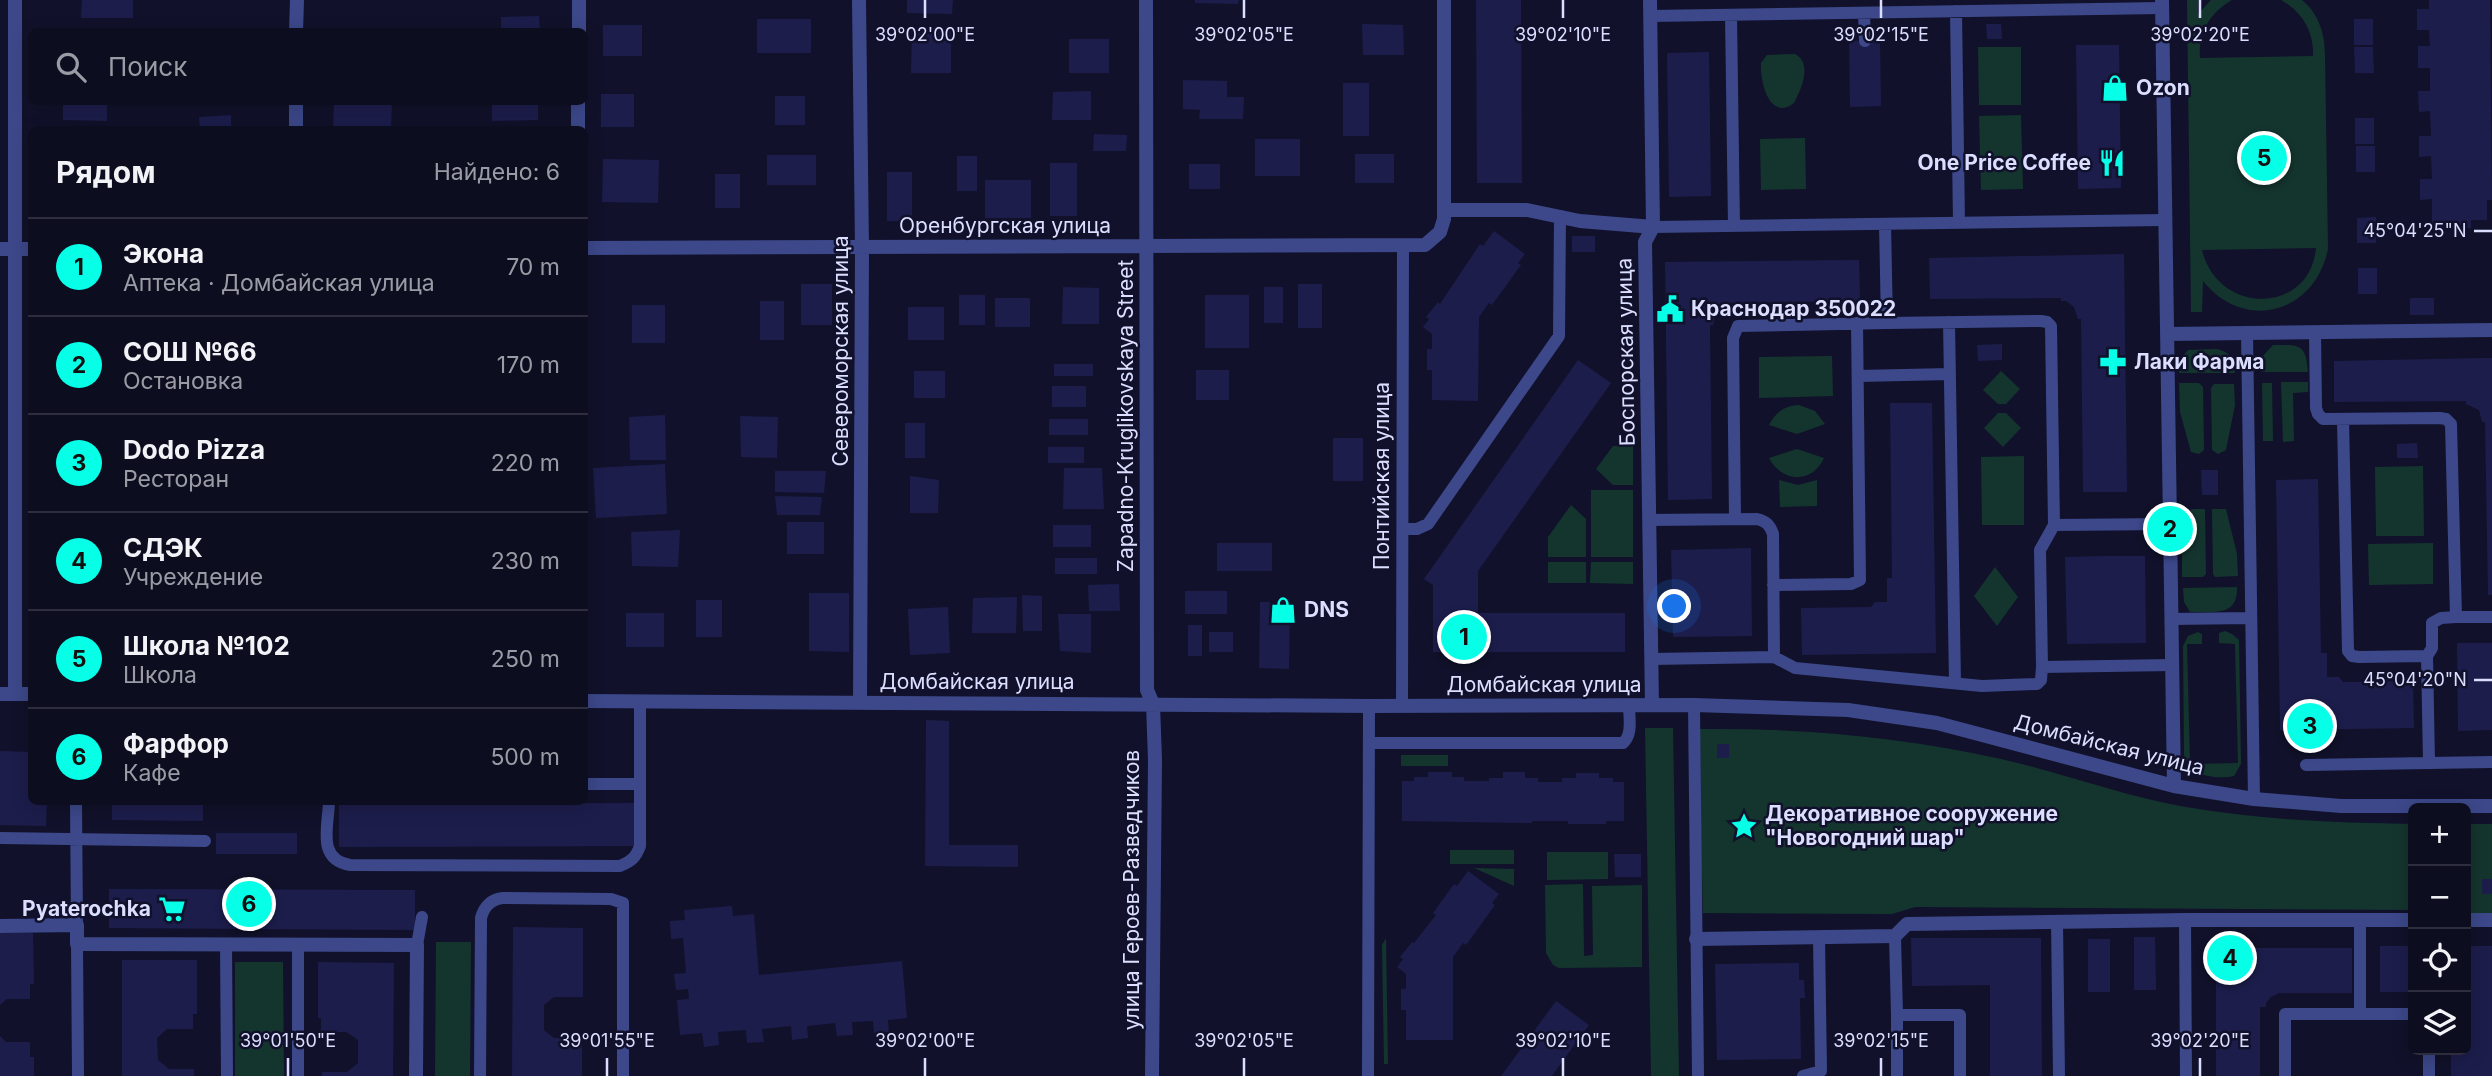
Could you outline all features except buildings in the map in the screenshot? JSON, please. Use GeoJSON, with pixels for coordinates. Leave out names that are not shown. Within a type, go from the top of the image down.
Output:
{"type":"FeatureCollection","features":[{"type":"Feature","properties":{"kind":"street"},"geometry":{"type":"LineString","coordinates":[[15,0],[16,249],[7,694],[28,694]]}},
{"type":"Feature","properties":{"kind":"street"},"geometry":{"type":"LineString","coordinates":[[296,28],[297,0]]}},
{"type":"Feature","properties":{"kind":"street"},"geometry":{"type":"LineString","coordinates":[[579,0],[579,28]]}},
{"type":"Feature","properties":{"kind":"street","name":"Североморская улица"},"geometry":{"type":"LineString","coordinates":[[859,0],[862,248],[860,703]]}},
{"type":"Feature","properties":{"kind":"street","name":"Zapadno-Kruglikovskaya Street"},"geometry":{"type":"LineString","coordinates":[[1146,0],[1147,690],[1153,704]]}},
{"type":"Feature","properties":{"kind":"street"},"geometry":{"type":"LineString","coordinates":[[1444,0],[1444,210],[1527,210],[1580,221],[1653,227]]}},
{"type":"Feature","properties":{"kind":"street","name":"Боспорская улица"},"geometry":{"type":"LineString","coordinates":[[1650,0],[1653,227],[1645,242],[1652,705]]}},
{"type":"Feature","properties":{"kind":"street"},"geometry":{"type":"LineString","coordinates":[[2162,4],[2174,786]]}},
{"type":"Feature","properties":{"kind":"street"},"geometry":{"type":"LineString","coordinates":[[296,105],[296,126]]}},
{"type":"Feature","properties":{"kind":"street"},"geometry":{"type":"LineString","coordinates":[[578,126],[579,105]]}},
{"type":"Feature","properties":{"kind":"street","name":"Оренбургская улица"},"geometry":{"type":"LineString","coordinates":[[588,248],[1403,246],[1425,245],[1433,239],[1443,226],[1444,210]]}},
{"type":"Feature","properties":{"kind":"street"},"geometry":{"type":"LineString","coordinates":[[0,249],[28,249]]}},
{"type":"Feature","properties":{"kind":"street"},"geometry":{"type":"LineString","coordinates":[[2167,334],[2492,330]]}},
{"type":"Feature","properties":{"kind":"street","name":"Домбайская улица"},"geometry":{"type":"LineString","coordinates":[[588,701],[1369,706],[1694,705],[1848,710],[1937,723],[2174,786],[2254,799],[2341,806],[2492,806]]}},
{"type":"Feature","properties":{"kind":"street","name":"улица Героев-Разведчиков"},"geometry":{"type":"LineString","coordinates":[[1152,1076],[1155,760],[1153,704]]}},
{"type":"Feature","properties":{"kind":"street"},"geometry":{"type":"LineString","coordinates":[[1696,939],[1895,936],[1906,924],[2408,920]]}},
{"type":"Feature","properties":{"kind":"street"},"geometry":{"type":"LineString","coordinates":[[2471,920],[2492,920]]}},
{"type":"Feature","properties":{"kind":"street"},"geometry":{"type":"LineString","coordinates":[[0,926],[77,925],[77,944],[416,945],[416,1076]]}},
{"type":"Feature","properties":{"kind":"lane"},"geometry":{"type":"LineString","coordinates":[[1767,0],[1767,14]]}},
{"type":"Feature","properties":{"kind":"lane"},"geometry":{"type":"LineString","coordinates":[[1650,16],[2162,4]]}},
{"type":"Feature","properties":{"kind":"lane"},"geometry":{"type":"LineString","coordinates":[[1949,8],[1959,223]]}},
{"type":"Feature","properties":{"kind":"lane"},"geometry":{"type":"LineString","coordinates":[[1864,13],[1865,41]]}},
{"type":"Feature","properties":{"kind":"lane"},"geometry":{"type":"LineString","coordinates":[[1731,15],[1734,226]]}},
{"type":"Feature","properties":{"kind":"lane"},"geometry":{"type":"LineString","coordinates":[[1402,529],[1417,529],[1428,524],[1559,336],[1560,216]]}},
{"type":"Feature","properties":{"kind":"lane"},"geometry":{"type":"LineString","coordinates":[[1653,227],[2165,219]]}},
{"type":"Feature","properties":{"kind":"lane"},"geometry":{"type":"LineString","coordinates":[[1885,224],[1887,323]]}},
{"type":"Feature","properties":{"kind":"lane","name":"Понтийская улица"},"geometry":{"type":"LineString","coordinates":[[1402,706],[1403,246]]}},
{"type":"Feature","properties":{"kind":"lane"},"geometry":{"type":"LineString","coordinates":[[1651,659],[1774,657],[1795,668],[1982,686],[2031,685],[2041,680],[2040,550],[2054,526],[2051,326],[2047,321],[2041,321],[1738,326],[1734,332],[1735,519]]}},
{"type":"Feature","properties":{"kind":"lane"},"geometry":{"type":"LineString","coordinates":[[1949,322],[1955,683]]}},
{"type":"Feature","properties":{"kind":"lane"},"geometry":{"type":"LineString","coordinates":[[1773,585],[1851,584],[1860,580],[1857,323]]}},
{"type":"Feature","properties":{"kind":"lane"},"geometry":{"type":"LineString","coordinates":[[2315,332],[2318,414],[2323,419],[2440,418],[2451,424],[2456,617]]}},
{"type":"Feature","properties":{"kind":"lane"},"geometry":{"type":"LineString","coordinates":[[2247,333],[2254,799]]}},
{"type":"Feature","properties":{"kind":"lane"},"geometry":{"type":"LineString","coordinates":[[1858,376],[1950,374]]}},
{"type":"Feature","properties":{"kind":"lane"},"geometry":{"type":"LineString","coordinates":[[2343,420],[2348,651],[2352,656],[2359,657],[2427,656]]}},
{"type":"Feature","properties":{"kind":"lane"},"geometry":{"type":"LineString","coordinates":[[1649,520],[1757,519],[1765,521],[1771,527],[1774,657]]}},
{"type":"Feature","properties":{"kind":"lane"},"geometry":{"type":"LineString","coordinates":[[2054,526],[2170,524]]}},
{"type":"Feature","properties":{"kind":"lane"},"geometry":{"type":"LineString","coordinates":[[2429,763],[2427,656],[2432,648],[2432,623],[2441,618],[2492,617]]}},
{"type":"Feature","properties":{"kind":"lane"},"geometry":{"type":"LineString","coordinates":[[2171,619],[2251,618]]}},
{"type":"Feature","properties":{"kind":"lane"},"geometry":{"type":"LineString","coordinates":[[2042,667],[2172,665]]}},
{"type":"Feature","properties":{"kind":"lane"},"geometry":{"type":"LineString","coordinates":[[329,805],[327,846],[330,856],[340,863],[620,866],[631,862],[640,846],[640,701]]}},
{"type":"Feature","properties":{"kind":"lane"},"geometry":{"type":"LineString","coordinates":[[1369,743],[1623,743],[1628,739],[1629,733],[1629,705]]}},
{"type":"Feature","properties":{"kind":"lane"},"geometry":{"type":"LineString","coordinates":[[1694,705],[1698,1076]]}},
{"type":"Feature","properties":{"kind":"lane"},"geometry":{"type":"LineString","coordinates":[[1368,1076],[1369,706]]}},
{"type":"Feature","properties":{"kind":"lane"},"geometry":{"type":"LineString","coordinates":[[2306,765],[2492,762]]}},
{"type":"Feature","properties":{"kind":"lane"},"geometry":{"type":"LineString","coordinates":[[588,784],[639,785]]}},
{"type":"Feature","properties":{"kind":"lane"},"geometry":{"type":"LineString","coordinates":[[76,805],[77,925]]}},
{"type":"Feature","properties":{"kind":"lane"},"geometry":{"type":"LineString","coordinates":[[0,838],[76,837],[205,841]]}},
{"type":"Feature","properties":{"kind":"lane"},"geometry":{"type":"LineString","coordinates":[[480,1076],[481,918],[489,903],[503,898],[611,899],[623,903],[623,1076]]}},
{"type":"Feature","properties":{"kind":"lane"},"geometry":{"type":"LineString","coordinates":[[416,945],[422,917]]}},
{"type":"Feature","properties":{"kind":"lane"},"geometry":{"type":"LineString","coordinates":[[2185,920],[2186,1076]]}},
{"type":"Feature","properties":{"kind":"lane"},"geometry":{"type":"LineString","coordinates":[[2360,920],[2360,1014]]}},
{"type":"Feature","properties":{"kind":"lane"},"geometry":{"type":"LineString","coordinates":[[2057,922],[2059,1076]]}},
{"type":"Feature","properties":{"kind":"lane"},"geometry":{"type":"LineString","coordinates":[[1895,936],[1897,1076]]}},
{"type":"Feature","properties":{"kind":"lane"},"geometry":{"type":"LineString","coordinates":[[1803,1076],[1821,1071],[1819,937]]}},
{"type":"Feature","properties":{"kind":"lane"},"geometry":{"type":"LineString","coordinates":[[77,944],[78,1076]]}},
{"type":"Feature","properties":{"kind":"lane"},"geometry":{"type":"LineString","coordinates":[[226,944],[227,1076]]}},
{"type":"Feature","properties":{"kind":"lane"},"geometry":{"type":"LineString","coordinates":[[298,944],[298,1076]]}},
{"type":"Feature","properties":{"kind":"lane"},"geometry":{"type":"LineString","coordinates":[[2285,1076],[2285,1014],[2408,1014]]}},
{"type":"Feature","properties":{"kind":"lane"},"geometry":{"type":"LineString","coordinates":[[1897,1015],[1960,1015],[1960,1076]]}},
{"type":"Feature","properties":{"kind":"lane"},"geometry":{"type":"LineString","coordinates":[[2429,1055],[2429,1076]]}},
{"type":"Feature","properties":{"kind":"green space"},"geometry":{"type":"Polygon","coordinates":[[[2187,0],[2198,0],[2198,14],[2211,0],[2232,0],[2217,11],[2207,24],[2201,40],[2200,58],[2313,56],[2309,30],[2301,16],[2281,0],[2302,0],[2317,18],[2325,48],[2328,249],[2321,271],[2309,288],[2294,301],[2276,309],[2258,311],[2238,307],[2220,297],[2203,281],[2202,312],[2191,312],[2187,0]],[[2316,248],[2202,250],[2211,272],[2226,287],[2244,296],[2263,299],[2282,295],[2298,286],[2310,270],[2316,248]]]}},
{"type":"Feature","properties":{"kind":"green space"},"geometry":{"type":"Polygon","coordinates":[[[1978,47],[2021,47],[2021,105],[1979,105],[1978,47]]]}},
{"type":"Feature","properties":{"kind":"green space"},"geometry":{"type":"Polygon","coordinates":[[[1795,54],[1803,64],[1802,84],[1794,103],[1778,107],[1772,103],[1764,89],[1761,63],[1767,55],[1795,54]]]}},
{"type":"Feature","properties":{"kind":"green space"},"geometry":{"type":"Polygon","coordinates":[[[2021,115],[2023,189],[1981,190],[1979,116],[2021,115]]]}},
{"type":"Feature","properties":{"kind":"green space"},"geometry":{"type":"Polygon","coordinates":[[[1805,138],[1806,189],[1761,190],[1760,139],[1805,138]]]}},
{"type":"Feature","properties":{"kind":"green space"},"geometry":{"type":"Polygon","coordinates":[[[2273,345],[2300,348],[2305,356],[2308,372],[2261,372],[2261,358],[2273,345]]]}},
{"type":"Feature","properties":{"kind":"green space"},"geometry":{"type":"Polygon","coordinates":[[[2216,349],[2230,356],[2235,373],[2179,373],[2181,358],[2188,350],[2216,349]]]}},
{"type":"Feature","properties":{"kind":"green space"},"geometry":{"type":"Polygon","coordinates":[[[1832,356],[1833,396],[1759,398],[1759,357],[1832,356]]]}},
{"type":"Feature","properties":{"kind":"green space"},"geometry":{"type":"Polygon","coordinates":[[[2001,371],[2020,389],[2006,404],[1998,404],[1983,390],[2001,371]]]}},
{"type":"Feature","properties":{"kind":"green space"},"geometry":{"type":"Polygon","coordinates":[[[2281,382],[2308,382],[2308,392],[2293,393],[2294,441],[2283,442],[2281,382]]]}},
{"type":"Feature","properties":{"kind":"green space"},"geometry":{"type":"Polygon","coordinates":[[[2179,383],[2199,383],[2203,387],[2204,450],[2199,454],[2191,452],[2180,412],[2179,383]]]}},
{"type":"Feature","properties":{"kind":"green space"},"geometry":{"type":"Polygon","coordinates":[[[2262,383],[2272,383],[2273,441],[2263,441],[2262,383]]]}},
{"type":"Feature","properties":{"kind":"green space"},"geometry":{"type":"Polygon","coordinates":[[[2214,384],[2234,384],[2235,405],[2226,450],[2218,454],[2212,450],[2211,388],[2214,384]]]}},
{"type":"Feature","properties":{"kind":"green space"},"geometry":{"type":"Polygon","coordinates":[[[1799,405],[1815,411],[1825,424],[1797,434],[1769,425],[1781,410],[1799,405]]]}},
{"type":"Feature","properties":{"kind":"green space"},"geometry":{"type":"Polygon","coordinates":[[[1998,413],[2006,413],[2021,428],[2003,447],[1984,428],[1998,413]]]}},
{"type":"Feature","properties":{"kind":"green space"},"geometry":{"type":"Polygon","coordinates":[[[1613,446],[1633,446],[1633,485],[1613,485],[1596,469],[1613,446]]]}},
{"type":"Feature","properties":{"kind":"green space"},"geometry":{"type":"Polygon","coordinates":[[[1797,449],[1824,458],[1812,472],[1797,477],[1781,472],[1769,458],[1797,449]]]}},
{"type":"Feature","properties":{"kind":"green space"},"geometry":{"type":"Polygon","coordinates":[[[2024,456],[2024,525],[1982,525],[1981,457],[2024,456]]]}},
{"type":"Feature","properties":{"kind":"green space"},"geometry":{"type":"Polygon","coordinates":[[[2423,466],[2424,536],[2376,536],[2375,467],[2423,466]]]}},
{"type":"Feature","properties":{"kind":"green space"},"geometry":{"type":"Polygon","coordinates":[[[1779,480],[1798,485],[1817,480],[1817,506],[1780,507],[1779,480]]]}},
{"type":"Feature","properties":{"kind":"green space"},"geometry":{"type":"Polygon","coordinates":[[[1591,490],[1633,490],[1633,557],[1591,557],[1591,490]]]}},
{"type":"Feature","properties":{"kind":"green space"},"geometry":{"type":"Polygon","coordinates":[[[1571,505],[1586,519],[1586,557],[1548,557],[1548,537],[1571,505]]]}},
{"type":"Feature","properties":{"kind":"green space"},"geometry":{"type":"Polygon","coordinates":[[[2191,509],[2205,509],[2206,574],[2203,577],[2182,577],[2182,553],[2191,509]]]}},
{"type":"Feature","properties":{"kind":"green space"},"geometry":{"type":"Polygon","coordinates":[[[2212,509],[2226,509],[2237,554],[2238,576],[2215,577],[2213,574],[2212,509]]]}},
{"type":"Feature","properties":{"kind":"green space"},"geometry":{"type":"Polygon","coordinates":[[[2433,543],[2433,584],[2369,585],[2368,544],[2433,543]]]}},
{"type":"Feature","properties":{"kind":"green space"},"geometry":{"type":"Polygon","coordinates":[[[1548,562],[1586,562],[1586,583],[1548,583],[1548,562]]]}},
{"type":"Feature","properties":{"kind":"green space"},"geometry":{"type":"Polygon","coordinates":[[[1591,562],[1633,562],[1633,584],[1590,583],[1591,562]]]}},
{"type":"Feature","properties":{"kind":"green space"},"geometry":{"type":"Polygon","coordinates":[[[1995,567],[2018,597],[1997,626],[1974,596],[1995,567]]]}},
{"type":"Feature","properties":{"kind":"green space"},"geometry":{"type":"Polygon","coordinates":[[[2237,587],[2233,604],[2222,611],[2190,612],[2184,602],[2183,588],[2237,587]]]}},
{"type":"Feature","properties":{"kind":"green space"},"geometry":{"type":"Polygon","coordinates":[[[2225,631],[2239,640],[2241,764],[2234,776],[2219,777],[2207,776],[2192,769],[2184,755],[2183,646],[2188,636],[2198,632],[2202,634],[2202,644],[2187,644],[2190,764],[2238,763],[2235,644],[2219,643],[2219,633],[2225,631]]]}},
{"type":"Feature","properties":{"kind":"green space"},"geometry":{"type":"Polygon","coordinates":[[[1645,728],[1673,728],[1679,1076],[1651,1076],[1645,728]]]}},
{"type":"Feature","properties":{"kind":"green space"},"geometry":{"type":"Polygon","coordinates":[[[1700,729],[1814,732],[1889,740],[2001,759],[2139,797],[2186,807],[2299,820],[2408,824],[2408,910],[1915,907],[1892,914],[1703,913],[1700,729]]]}},
{"type":"Feature","properties":{"kind":"green space"},"geometry":{"type":"Polygon","coordinates":[[[1401,755],[1448,755],[1448,766],[1401,766],[1401,755]]]}},
{"type":"Feature","properties":{"kind":"green space"},"geometry":{"type":"Polygon","coordinates":[[[2471,824],[2492,824],[2492,915],[2471,914],[2471,824]]]}},
{"type":"Feature","properties":{"kind":"green space"},"geometry":{"type":"Polygon","coordinates":[[[1450,850],[1514,850],[1514,864],[1450,864],[1450,850]]]}},
{"type":"Feature","properties":{"kind":"green space"},"geometry":{"type":"Polygon","coordinates":[[[1547,852],[1608,852],[1608,879],[1547,880],[1547,852]]]}},
{"type":"Feature","properties":{"kind":"green space"},"geometry":{"type":"Polygon","coordinates":[[[1474,868],[1514,869],[1514,886],[1474,868]]]}},
{"type":"Feature","properties":{"kind":"green space"},"geometry":{"type":"Polygon","coordinates":[[[1583,884],[1584,956],[1593,955],[1592,886],[1642,885],[1642,967],[1559,968],[1553,965],[1546,953],[1545,885],[1583,884]]]}},
{"type":"Feature","properties":{"kind":"green space"},"geometry":{"type":"Polygon","coordinates":[[[1386,938],[1388,1064],[1384,1064],[1382,945],[1386,938]]]}},
{"type":"Feature","properties":{"kind":"green space"},"geometry":{"type":"Polygon","coordinates":[[[436,942],[471,942],[470,1076],[435,1076],[436,942]]]}},
{"type":"Feature","properties":{"kind":"green space"},"geometry":{"type":"Polygon","coordinates":[[[235,962],[283,962],[284,1076],[235,1076],[235,962]]]}},
{"type":"Feature","properties":{"kind":"place","name":"Ozon"},"geometry":{"type":"Point","coordinates":[2115,88]}},
{"type":"Feature","properties":{"kind":"place","name":"Школа №102"},"geometry":{"type":"Point","coordinates":[2264,158]}},
{"type":"Feature","properties":{"kind":"place","name":"One Price Coffee"},"geometry":{"type":"Point","coordinates":[2112,163]}},
{"type":"Feature","properties":{"kind":"place","name":"Краснодар 350022"},"geometry":{"type":"Point","coordinates":[1670,309]}},
{"type":"Feature","properties":{"kind":"place","name":"Лаки Фарма"},"geometry":{"type":"Point","coordinates":[2113,362]}},
{"type":"Feature","properties":{"kind":"place","name":"СОШ №66"},"geometry":{"type":"Point","coordinates":[2170,529]}},
{"type":"Feature","properties":{"kind":"place","name":"DNS"},"geometry":{"type":"Point","coordinates":[1283,610]}},
{"type":"Feature","properties":{"kind":"place","name":"Экона"},"geometry":{"type":"Point","coordinates":[1464,637]}},
{"type":"Feature","properties":{"kind":"place","name":"Dodo Pizza"},"geometry":{"type":"Point","coordinates":[2310,726]}},
{"type":"Feature","properties":{"kind":"place","name":"Декоративное сооружение \"Новогодний шар\""},"geometry":{"type":"Point","coordinates":[1744,826]}},
{"type":"Feature","properties":{"kind":"place","name":"Фарфор"},"geometry":{"type":"Point","coordinates":[249,904]}},
{"type":"Feature","properties":{"kind":"place","name":"Pyaterochka"},"geometry":{"type":"Point","coordinates":[172,909]}},
{"type":"Feature","properties":{"kind":"place","name":"СДЭК"},"geometry":{"type":"Point","coordinates":[2230,958]}}]}
